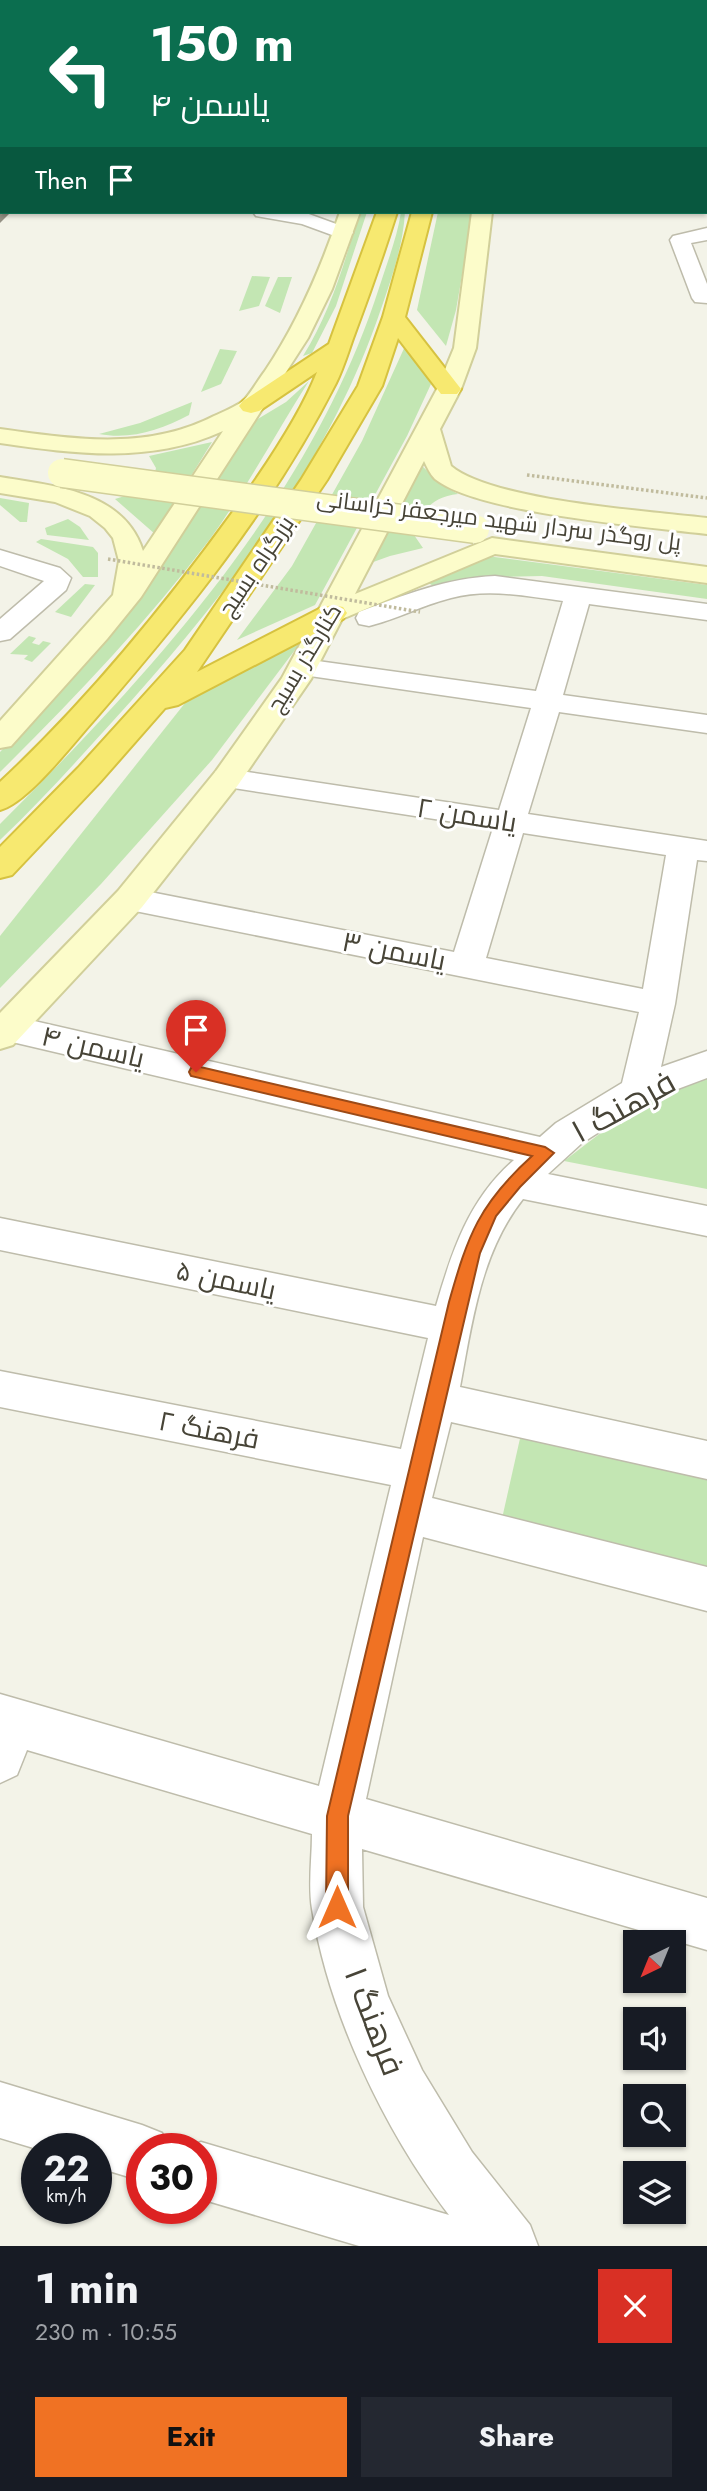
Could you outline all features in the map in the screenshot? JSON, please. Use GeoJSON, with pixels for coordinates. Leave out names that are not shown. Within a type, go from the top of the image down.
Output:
{"type":"FeatureCollection","features":[{"type":"Feature","properties":{"kind":"highway","name":"بزرگراه بسیج"},"geometry":{"type":"LineString","coordinates":[[0,800],[43,759],[198,579],[274,472],[326,380],[386,214]]}},
{"type":"Feature","properties":{"kind":"highway","name":"بزرگراه بسیج"},"geometry":{"type":"LineString","coordinates":[[0,867],[195,656],[314,480],[370,386],[394,317],[421,214]]}},
{"type":"Feature","properties":{"kind":"highway"},"geometry":{"type":"LineString","coordinates":[[394,317],[449,389]]}},
{"type":"Feature","properties":{"kind":"highway"},"geometry":{"type":"LineString","coordinates":[[251,406],[338,348]]}},
{"type":"Feature","properties":{"kind":"highway"},"geometry":{"type":"LineString","coordinates":[[147,710],[333,613]]}},
{"type":"Feature","properties":{"kind":"main road","name":"کنارگذر بسیج"},"geometry":{"type":"LineString","coordinates":[[4,1032],[130,899],[227,778],[303,667],[449,389],[465,348],[482,214]]}},
{"type":"Feature","properties":{"kind":"main road"},"geometry":{"type":"LineString","coordinates":[[0,739],[127,597],[251,406],[275,377],[293,344],[346,223]]}},
{"type":"Feature","properties":{"kind":"main road"},"geometry":{"type":"LineString","coordinates":[[0,436],[64,445],[129,447],[175,440],[209,428],[251,406]]}},
{"type":"Feature","properties":{"kind":"main road"},"geometry":{"type":"LineString","coordinates":[[428,428],[436,463],[446,474],[470,486],[494,522],[707,576]]}},
{"type":"Feature","properties":{"kind":"main road"},"geometry":{"type":"LineString","coordinates":[[0,485],[68,478],[103,493],[129,482],[138,471],[129,447]]}},
{"type":"Feature","properties":{"kind":"main road","name":"پل روگذر سردار شهید میرجعفر خراسانی"},"geometry":{"type":"LineString","coordinates":[[0,452],[68,478]]}},
{"type":"Feature","properties":{"kind":"main road","name":"پل روگذر سردار شهید میرجعفر خراسانی"},"geometry":{"type":"LineString","coordinates":[[0,465],[68,478],[707,547]]}},
{"type":"Feature","properties":{"kind":"main road"},"geometry":{"type":"LineString","coordinates":[[68,478],[89,505],[121,526],[133,558],[127,597]]}},
{"type":"Feature","properties":{"kind":"main road"},"geometry":{"type":"LineString","coordinates":[[333,613],[494,522],[707,526]]}},
{"type":"Feature","properties":{"kind":"main road","name":"پل روگذر سردار شهید میرجعفر خراسانی"},"geometry":{"type":"LineString","coordinates":[[494,522],[707,561]]}},
{"type":"Feature","properties":{"kind":"street"},"geometry":{"type":"LineString","coordinates":[[283,214],[346,223]]}},
{"type":"Feature","properties":{"kind":"street"},"geometry":{"type":"LineString","coordinates":[[705,297],[680,240],[707,234]]}},
{"type":"Feature","properties":{"kind":"street"},"geometry":{"type":"LineString","coordinates":[[0,558],[51,573],[58,578],[57,584],[0,633]]}},
{"type":"Feature","properties":{"kind":"street"},"geometry":{"type":"LineString","coordinates":[[369,618],[453,586],[471,584],[495,584],[707,612]]}},
{"type":"Feature","properties":{"kind":"street"},"geometry":{"type":"LineString","coordinates":[[467,965],[509,821],[549,702],[578,595]]}},
{"type":"Feature","properties":{"kind":"street"},"geometry":{"type":"LineString","coordinates":[[303,667],[707,724]]}},
{"type":"Feature","properties":{"kind":"street","name":"یاسمن ۲"},"geometry":{"type":"LineString","coordinates":[[227,778],[695,849]]}},
{"type":"Feature","properties":{"kind":"street"},"geometry":{"type":"LineString","coordinates":[[638,1090],[695,849]]}},
{"type":"Feature","properties":{"kind":"street","name":"یاسمن ۳"},"geometry":{"type":"LineString","coordinates":[[130,899],[658,1004]]}},
{"type":"Feature","properties":{"kind":"street","name":"یاسمن ۴"},"geometry":{"type":"LineString","coordinates":[[4,1032],[530,1168],[707,1221]]}},
{"type":"Feature","properties":{"kind":"street","name":"فرهنگ ۱"},"geometry":{"type":"LineString","coordinates":[[509,2246],[452,2172],[402,2090],[362,2001],[337,1907],[337,1816],[436,1400],[451,1326],[471,1253],[490,1212],[530,1168],[569,1133],[638,1090],[707,1064]]}},
{"type":"Feature","properties":{"kind":"street","name":"یاسمن ۵"},"geometry":{"type":"LineString","coordinates":[[0,1234],[451,1326]]}},
{"type":"Feature","properties":{"kind":"street","name":"فرهنگ ۲"},"geometry":{"type":"LineString","coordinates":[[0,1389],[412,1492],[707,1589]]}},
{"type":"Feature","properties":{"kind":"street"},"geometry":{"type":"LineString","coordinates":[[436,1400],[707,1460]]}},
{"type":"Feature","properties":{"kind":"street"},"geometry":{"type":"LineString","coordinates":[[5,1732],[337,1816],[707,1924]]}},
{"type":"Feature","properties":{"kind":"street"},"geometry":{"type":"LineString","coordinates":[[0,2110],[126,2148]]}},
{"type":"Feature","properties":{"kind":"street"},"geometry":{"type":"LineString","coordinates":[[217,2175],[456,2246]]}},
{"type":"Feature","properties":{"kind":"path"},"geometry":{"type":"LineString","coordinates":[[517,473],[707,498]]}},
{"type":"Feature","properties":{"kind":"path"},"geometry":{"type":"LineString","coordinates":[[108,559],[420,612]]}},
{"type":"Feature","properties":{"kind":"green space"},"geometry":{"type":"Polygon","coordinates":[[[358,214],[366,214],[336,306],[312,353],[303,356],[329,304],[358,214]]]}},
{"type":"Feature","properties":{"kind":"green space"},"geometry":{"type":"Polygon","coordinates":[[[401,214],[405,214],[393,273],[359,367],[332,423],[268,528],[194,628],[154,675],[44,796],[0,840],[0,824],[115,705],[170,642],[222,577],[270,510],[313,439],[350,365],[394,241],[401,214]]]}},
{"type":"Feature","properties":{"kind":"green space"},"geometry":{"type":"Polygon","coordinates":[[[438,214],[473,214],[456,310],[446,346],[417,310],[438,214]]]}},
{"type":"Feature","properties":{"kind":"green space"},"geometry":{"type":"Polygon","coordinates":[[[252,276],[270,277],[259,306],[239,311],[252,276]]]}},
{"type":"Feature","properties":{"kind":"green space"},"geometry":{"type":"Polygon","coordinates":[[[278,277],[292,277],[280,313],[265,306],[278,277]]]}},
{"type":"Feature","properties":{"kind":"green space"},"geometry":{"type":"Polygon","coordinates":[[[406,344],[431,384],[407,436],[315,605],[237,640],[292,566],[362,441],[406,344]]]}},
{"type":"Feature","properties":{"kind":"green space"},"geometry":{"type":"Polygon","coordinates":[[[220,349],[237,351],[221,384],[201,392],[220,349]]]}},
{"type":"Feature","properties":{"kind":"green space"},"geometry":{"type":"Polygon","coordinates":[[[309,381],[236,501],[186,570],[109,659],[0,772],[0,752],[105,643],[174,543],[248,425],[286,402],[309,381]]]}},
{"type":"Feature","properties":{"kind":"green space"},"geometry":{"type":"Polygon","coordinates":[[[192,402],[189,415],[157,429],[123,436],[99,434],[140,423],[192,402]]]}},
{"type":"Feature","properties":{"kind":"green space"},"geometry":{"type":"Polygon","coordinates":[[[212,442],[155,534],[115,499],[131,494],[153,480],[156,468],[149,456],[212,442]]]}},
{"type":"Feature","properties":{"kind":"green space"},"geometry":{"type":"Polygon","coordinates":[[[420,464],[442,485],[458,494],[434,502],[420,518],[414,535],[423,548],[365,565],[420,464]]]}},
{"type":"Feature","properties":{"kind":"green space"},"geometry":{"type":"Polygon","coordinates":[[[0,498],[29,503],[27,522],[20,522],[0,505],[0,498]]]}},
{"type":"Feature","properties":{"kind":"green space"},"geometry":{"type":"Polygon","coordinates":[[[68,519],[80,527],[89,540],[47,535],[45,528],[68,519]]]}},
{"type":"Feature","properties":{"kind":"green space"},"geometry":{"type":"Polygon","coordinates":[[[41,539],[93,547],[98,553],[98,577],[83,577],[68,559],[36,542],[41,539]]]}},
{"type":"Feature","properties":{"kind":"green space"},"geometry":{"type":"Polygon","coordinates":[[[487,556],[707,585],[707,599],[542,576],[489,577],[436,588],[423,579],[487,556]]]}},
{"type":"Feature","properties":{"kind":"green space"},"geometry":{"type":"Polygon","coordinates":[[[85,584],[95,585],[71,617],[55,612],[85,584]]]}},
{"type":"Feature","properties":{"kind":"green space"},"geometry":{"type":"Polygon","coordinates":[[[307,634],[212,760],[101,884],[0,988],[0,936],[189,698],[307,634]]]}},
{"type":"Feature","properties":{"kind":"green space"},"geometry":{"type":"Polygon","coordinates":[[[29,636],[36,638],[32,643],[51,643],[32,662],[24,659],[28,655],[10,654],[29,636]]]}},
{"type":"Feature","properties":{"kind":"green space"},"geometry":{"type":"Polygon","coordinates":[[[707,1078],[707,1189],[564,1161],[636,1106],[707,1078]]]}},
{"type":"Feature","properties":{"kind":"green space"},"geometry":{"type":"Polygon","coordinates":[[[521,1434],[707,1476],[707,1572],[501,1523],[521,1434]]]}},
{"type":"Feature","properties":{"kind":"route"},"geometry":{"type":"LineString","coordinates":[[196,1072],[545,1153],[514,1182],[490,1212],[471,1253],[406,1512],[337,1816],[337,1907]]}}]}
